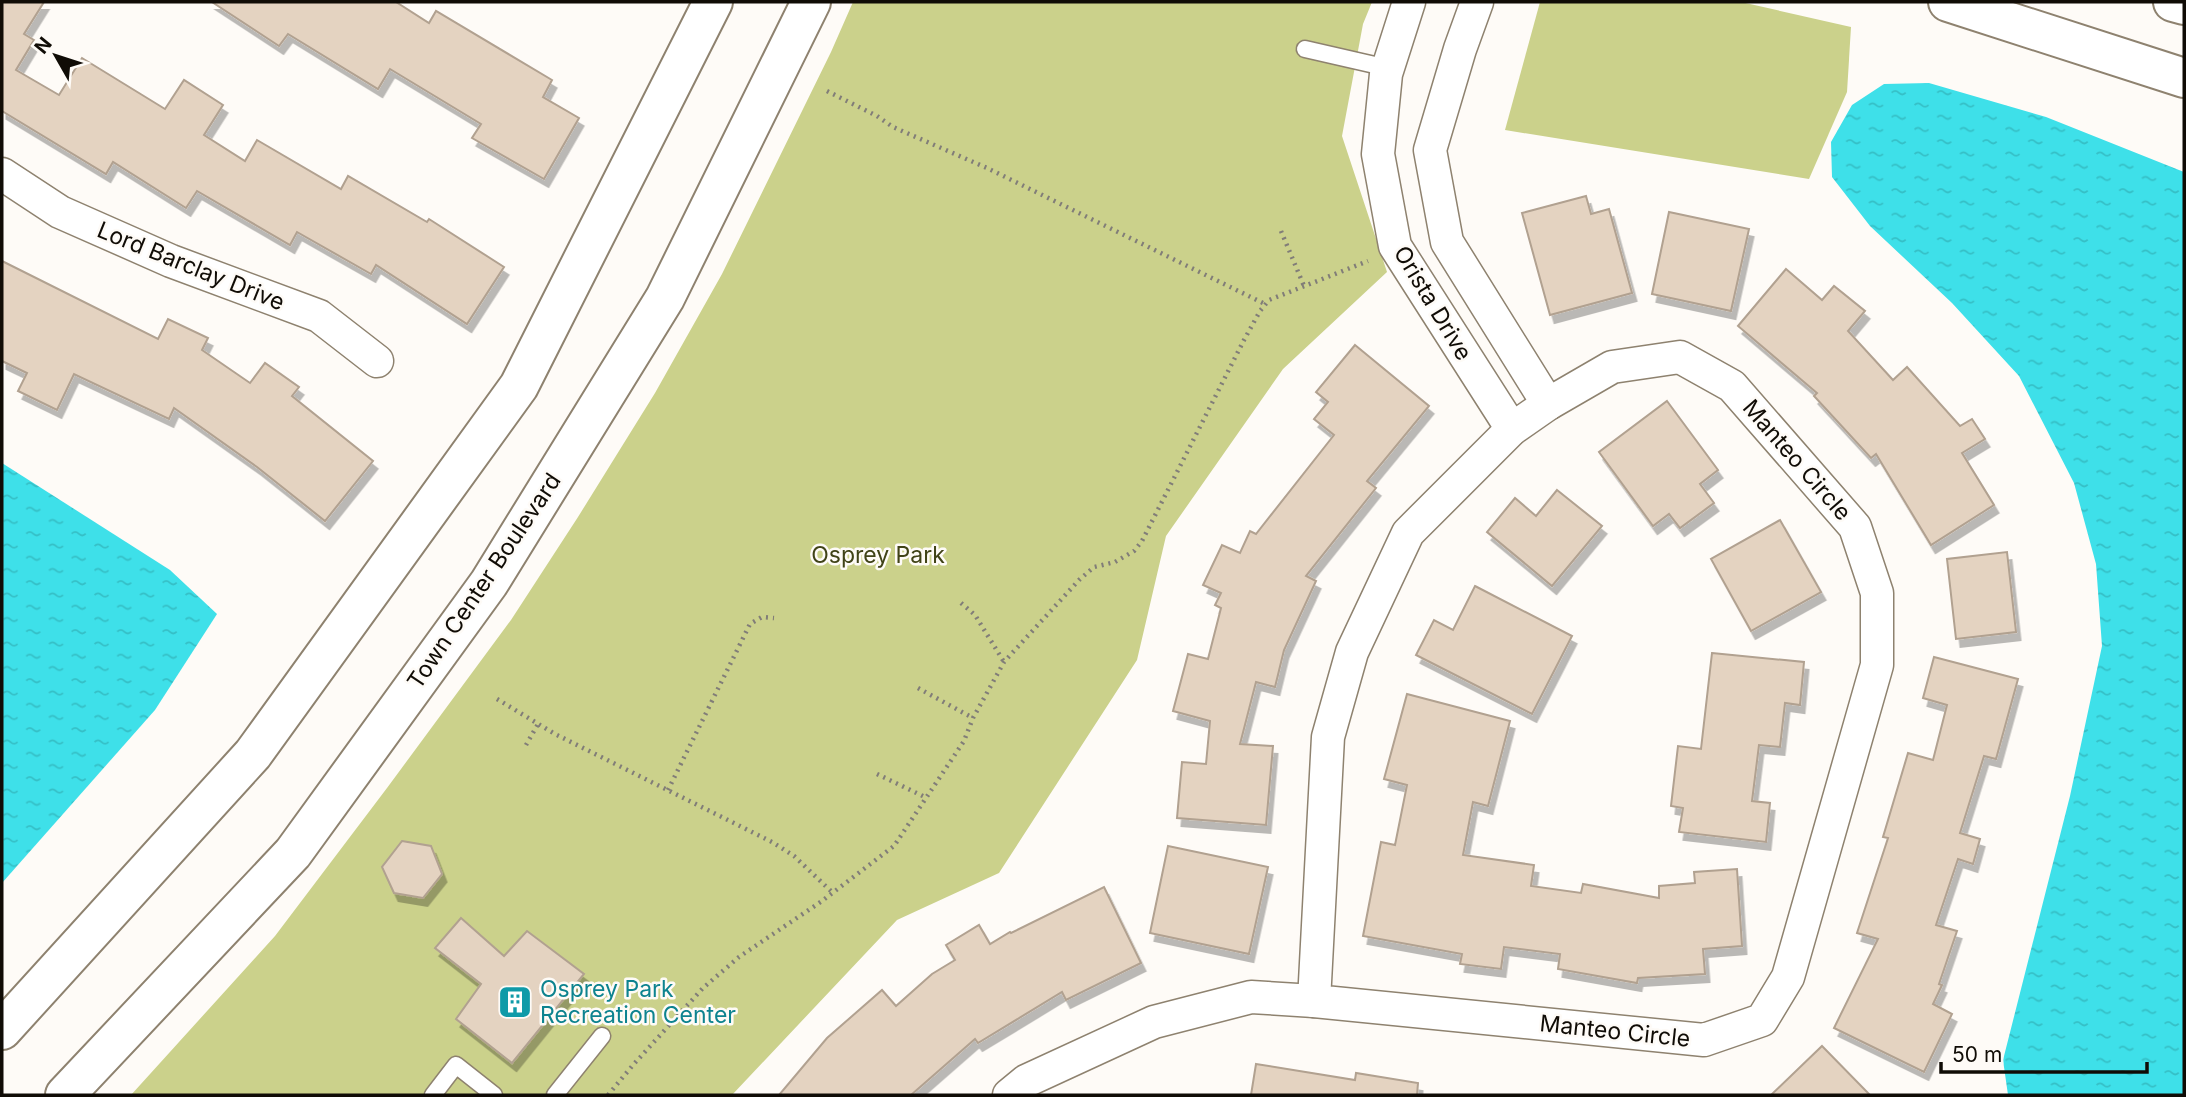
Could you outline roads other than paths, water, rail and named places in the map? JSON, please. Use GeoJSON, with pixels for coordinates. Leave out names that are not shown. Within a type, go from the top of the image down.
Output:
{"type":"FeatureCollection","features":[{"type":"Feature","properties":{"kind":"street"},"geometry":{"type":"LineString","coordinates":[[2,1030],[253,754],[519,386],[713,2]]}},
{"type":"Feature","properties":{"kind":"street","name":"Town Center Boulevard"},"geometry":{"type":"LineString","coordinates":[[65,1095],[293,853],[489,583],[665,298],[811,2]]}},
{"type":"Feature","properties":{"kind":"street","name":"Orista Drive"},"geometry":{"type":"LineString","coordinates":[[1409,2],[1388,68],[1378,154],[1395,246],[1512,429]]}},
{"type":"Feature","properties":{"kind":"street","name":"Orista Drive"},"geometry":{"type":"LineString","coordinates":[[1477,2],[1430,150],[1447,242],[1548,404]]}},
{"type":"Feature","properties":{"kind":"street"},"geometry":{"type":"LineString","coordinates":[[1948,2],[2184,78]]}},
{"type":"Feature","properties":{"kind":"street"},"geometry":{"type":"LineString","coordinates":[[2173,2],[2184,5]]}},
{"type":"Feature","properties":{"kind":"street","name":"Lord Barclay Drive"},"geometry":{"type":"LineString","coordinates":[[2,174],[60,212],[172,261],[320,316],[377,361]]}},
{"type":"Feature","properties":{"kind":"street","name":"Manteo Circle"},"geometry":{"type":"LineString","coordinates":[[1680,357],[1732,386],[1855,527],[1877,593],[1877,664],[1788,977],[1762,1020],[1704,1040],[1314,1001],[1328,737],[1352,652],[1408,533],[1512,429],[1548,404],[1612,367],[1680,357]]}},
{"type":"Feature","properties":{"kind":"street"},"geometry":{"type":"LineString","coordinates":[[1009,1095],[1026,1081],[1154,1022],[1251,997],[1314,1001]]}},
{"type":"Feature","properties":{"kind":"lane"},"geometry":{"type":"LineString","coordinates":[[1305,48],[1388,68]]}},
{"type":"Feature","properties":{"kind":"lane"},"geometry":{"type":"LineString","coordinates":[[555,1095],[602,1036]]}},
{"type":"Feature","properties":{"kind":"lane"},"geometry":{"type":"LineString","coordinates":[[433,1095],[456,1065],[494,1095]]}},
{"type":"Feature","properties":{"kind":"water"},"geometry":{"type":"Polygon","coordinates":[[[1929,83],[2046,117],[2184,172],[2184,1095],[2008,1095],[2003,1060],[2070,796],[2102,646],[2096,564],[2074,483],[2019,376],[1952,303],[1870,226],[1832,177],[1831,142],[1852,105],[1884,84],[1929,83]]]}},
{"type":"Feature","properties":{"kind":"water"},"geometry":{"type":"Polygon","coordinates":[[[2,463],[170,570],[217,614],[155,710],[2,883],[2,463]]]}},
{"type":"Feature","properties":{"kind":"place","name":"Osprey Park Recreation Center"},"geometry":{"type":"Point","coordinates":[515,1002]}},
{"type":"Feature","properties":{"kind":"park label","name":"Osprey Park"},"geometry":{"type":"Point","coordinates":[878,555]}}]}
